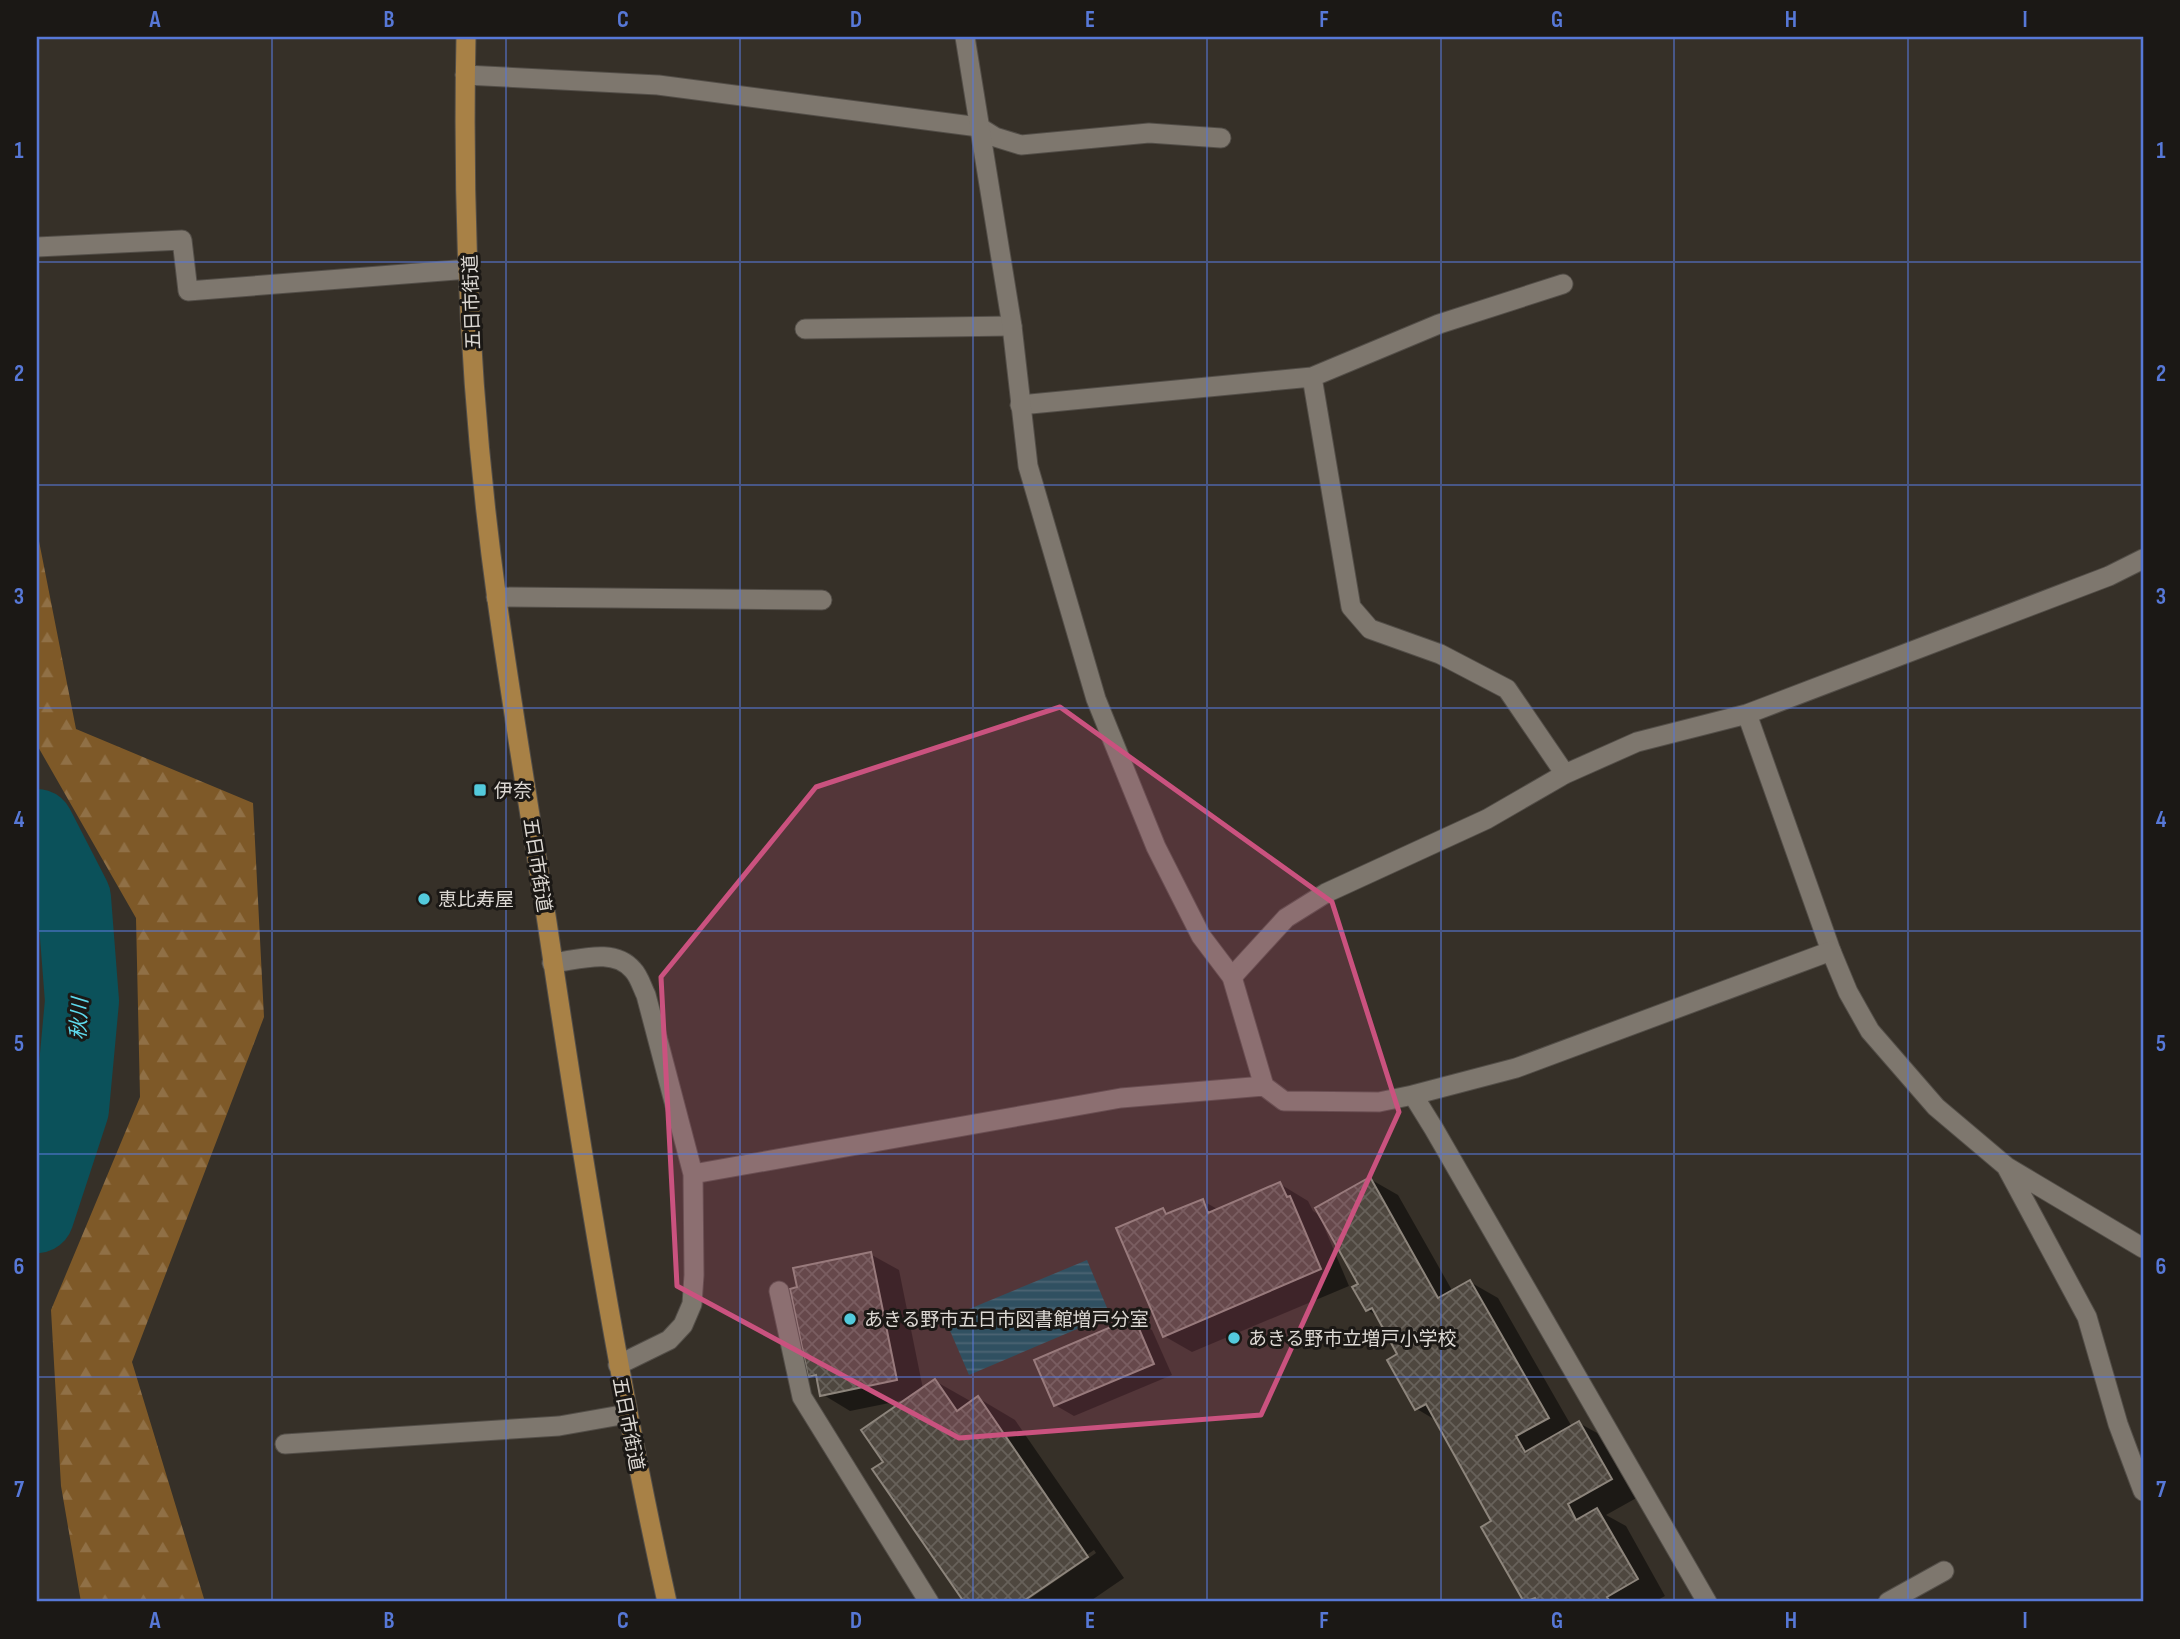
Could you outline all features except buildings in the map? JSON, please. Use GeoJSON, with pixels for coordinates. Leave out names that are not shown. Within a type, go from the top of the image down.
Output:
{"type":"FeatureCollection","features":[{"type":"Feature","properties":{"kind":"main road","name":"五日市街道"},"geometry":{"type":"LineString","coordinates":[[466,37],[472,347],[496,597],[583,1166],[627,1414],[667,1602]]}},
{"type":"Feature","properties":{"kind":"street"},"geometry":{"type":"LineString","coordinates":[[965,37],[1012,326],[1028,466],[1096,699],[1156,847],[1201,936],[1232,977],[1264,1086],[1284,1101],[1380,1102],[1413,1095],[1516,1068],[1831,951]]}},
{"type":"Feature","properties":{"kind":"street"},"geometry":{"type":"LineString","coordinates":[[466,75],[658,85],[979,127],[995,137],[1021,145],[1149,134],[1221,138]]}},
{"type":"Feature","properties":{"kind":"street"},"geometry":{"type":"LineString","coordinates":[[37,247],[182,240],[188,291],[469,269]]}},
{"type":"Feature","properties":{"kind":"street"},"geometry":{"type":"LineString","coordinates":[[1020,405],[1312,377],[1439,324],[1563,284]]}},
{"type":"Feature","properties":{"kind":"street"},"geometry":{"type":"LineString","coordinates":[[805,330],[1012,326]]}},
{"type":"Feature","properties":{"kind":"street"},"geometry":{"type":"LineString","coordinates":[[1312,377],[1351,607],[1370,629],[1440,654],[1507,689],[1565,774]]}},
{"type":"Feature","properties":{"kind":"street"},"geometry":{"type":"LineString","coordinates":[[1232,977],[1286,918],[1326,893],[1487,818],[1565,774],[1637,742],[1747,714],[2109,576],[2143,559]]}},
{"type":"Feature","properties":{"kind":"street"},"geometry":{"type":"LineString","coordinates":[[496,597],[822,600]]}},
{"type":"Feature","properties":{"kind":"street"},"geometry":{"type":"LineString","coordinates":[[1747,714],[1831,951],[1848,992],[1870,1031],[1936,1107],[2007,1167],[2143,1248]]}},
{"type":"Feature","properties":{"kind":"street"},"geometry":{"type":"LineString","coordinates":[[552,963],[615,957],[635,972],[646,995],[693,1174],[692,1304],[682,1325],[669,1340],[618,1365]]}},
{"type":"Feature","properties":{"kind":"street"},"geometry":{"type":"LineString","coordinates":[[693,1174],[1121,1098],[1264,1086]]}},
{"type":"Feature","properties":{"kind":"street"},"geometry":{"type":"LineString","coordinates":[[1413,1095],[1707,1602]]}},
{"type":"Feature","properties":{"kind":"street"},"geometry":{"type":"LineString","coordinates":[[2007,1167],[2087,1317],[2118,1424],[2143,1491]]}},
{"type":"Feature","properties":{"kind":"street"},"geometry":{"type":"LineString","coordinates":[[779,1291],[802,1397],[929,1602]]}},
{"type":"Feature","properties":{"kind":"street"},"geometry":{"type":"LineString","coordinates":[[285,1444],[559,1426],[627,1414]]}},
{"type":"Feature","properties":{"kind":"street"},"geometry":{"type":"LineString","coordinates":[[1888,1602],[1944,1571]]}},
{"type":"Feature","properties":{"kind":"highlighted area"},"geometry":{"type":"Polygon","coordinates":[[[1060,707],[1332,902],[1399,1112],[1261,1415],[959,1438],[677,1286],[661,977],[816,787],[1060,707]]]}},
{"type":"Feature","properties":{"kind":"green space"},"geometry":{"type":"Polygon","coordinates":[[[37,531],[76,729],[253,803],[264,1017],[132,1362],[205,1602],[81,1602],[61,1486],[51,1310],[140,1097],[136,918],[37,745],[37,531]]]}},
{"type":"Feature","properties":{"kind":"water"},"geometry":{"type":"Polygon","coordinates":[[[1087,1260],[1110,1315],[969,1375],[945,1319],[1087,1260]]]}},
{"type":"Feature","properties":{"kind":"waterway","name":"秋川"},"geometry":{"type":"LineString","coordinates":[[37,826],[74,898],[82,1001],[72,1109],[37,1216]]}},
{"type":"Feature","properties":{"kind":"place","name":"伊奈"},"geometry":{"type":"Point","coordinates":[480,790]}},
{"type":"Feature","properties":{"kind":"place","name":"恵比寿屋"},"geometry":{"type":"Point","coordinates":[424,899]}},
{"type":"Feature","properties":{"kind":"place","name":"あきる野市五日市図書館増戸分室"},"geometry":{"type":"Point","coordinates":[850,1319]}},
{"type":"Feature","properties":{"kind":"place","name":"あきる野市立増戸小学校"},"geometry":{"type":"Point","coordinates":[1234,1338]}}]}
